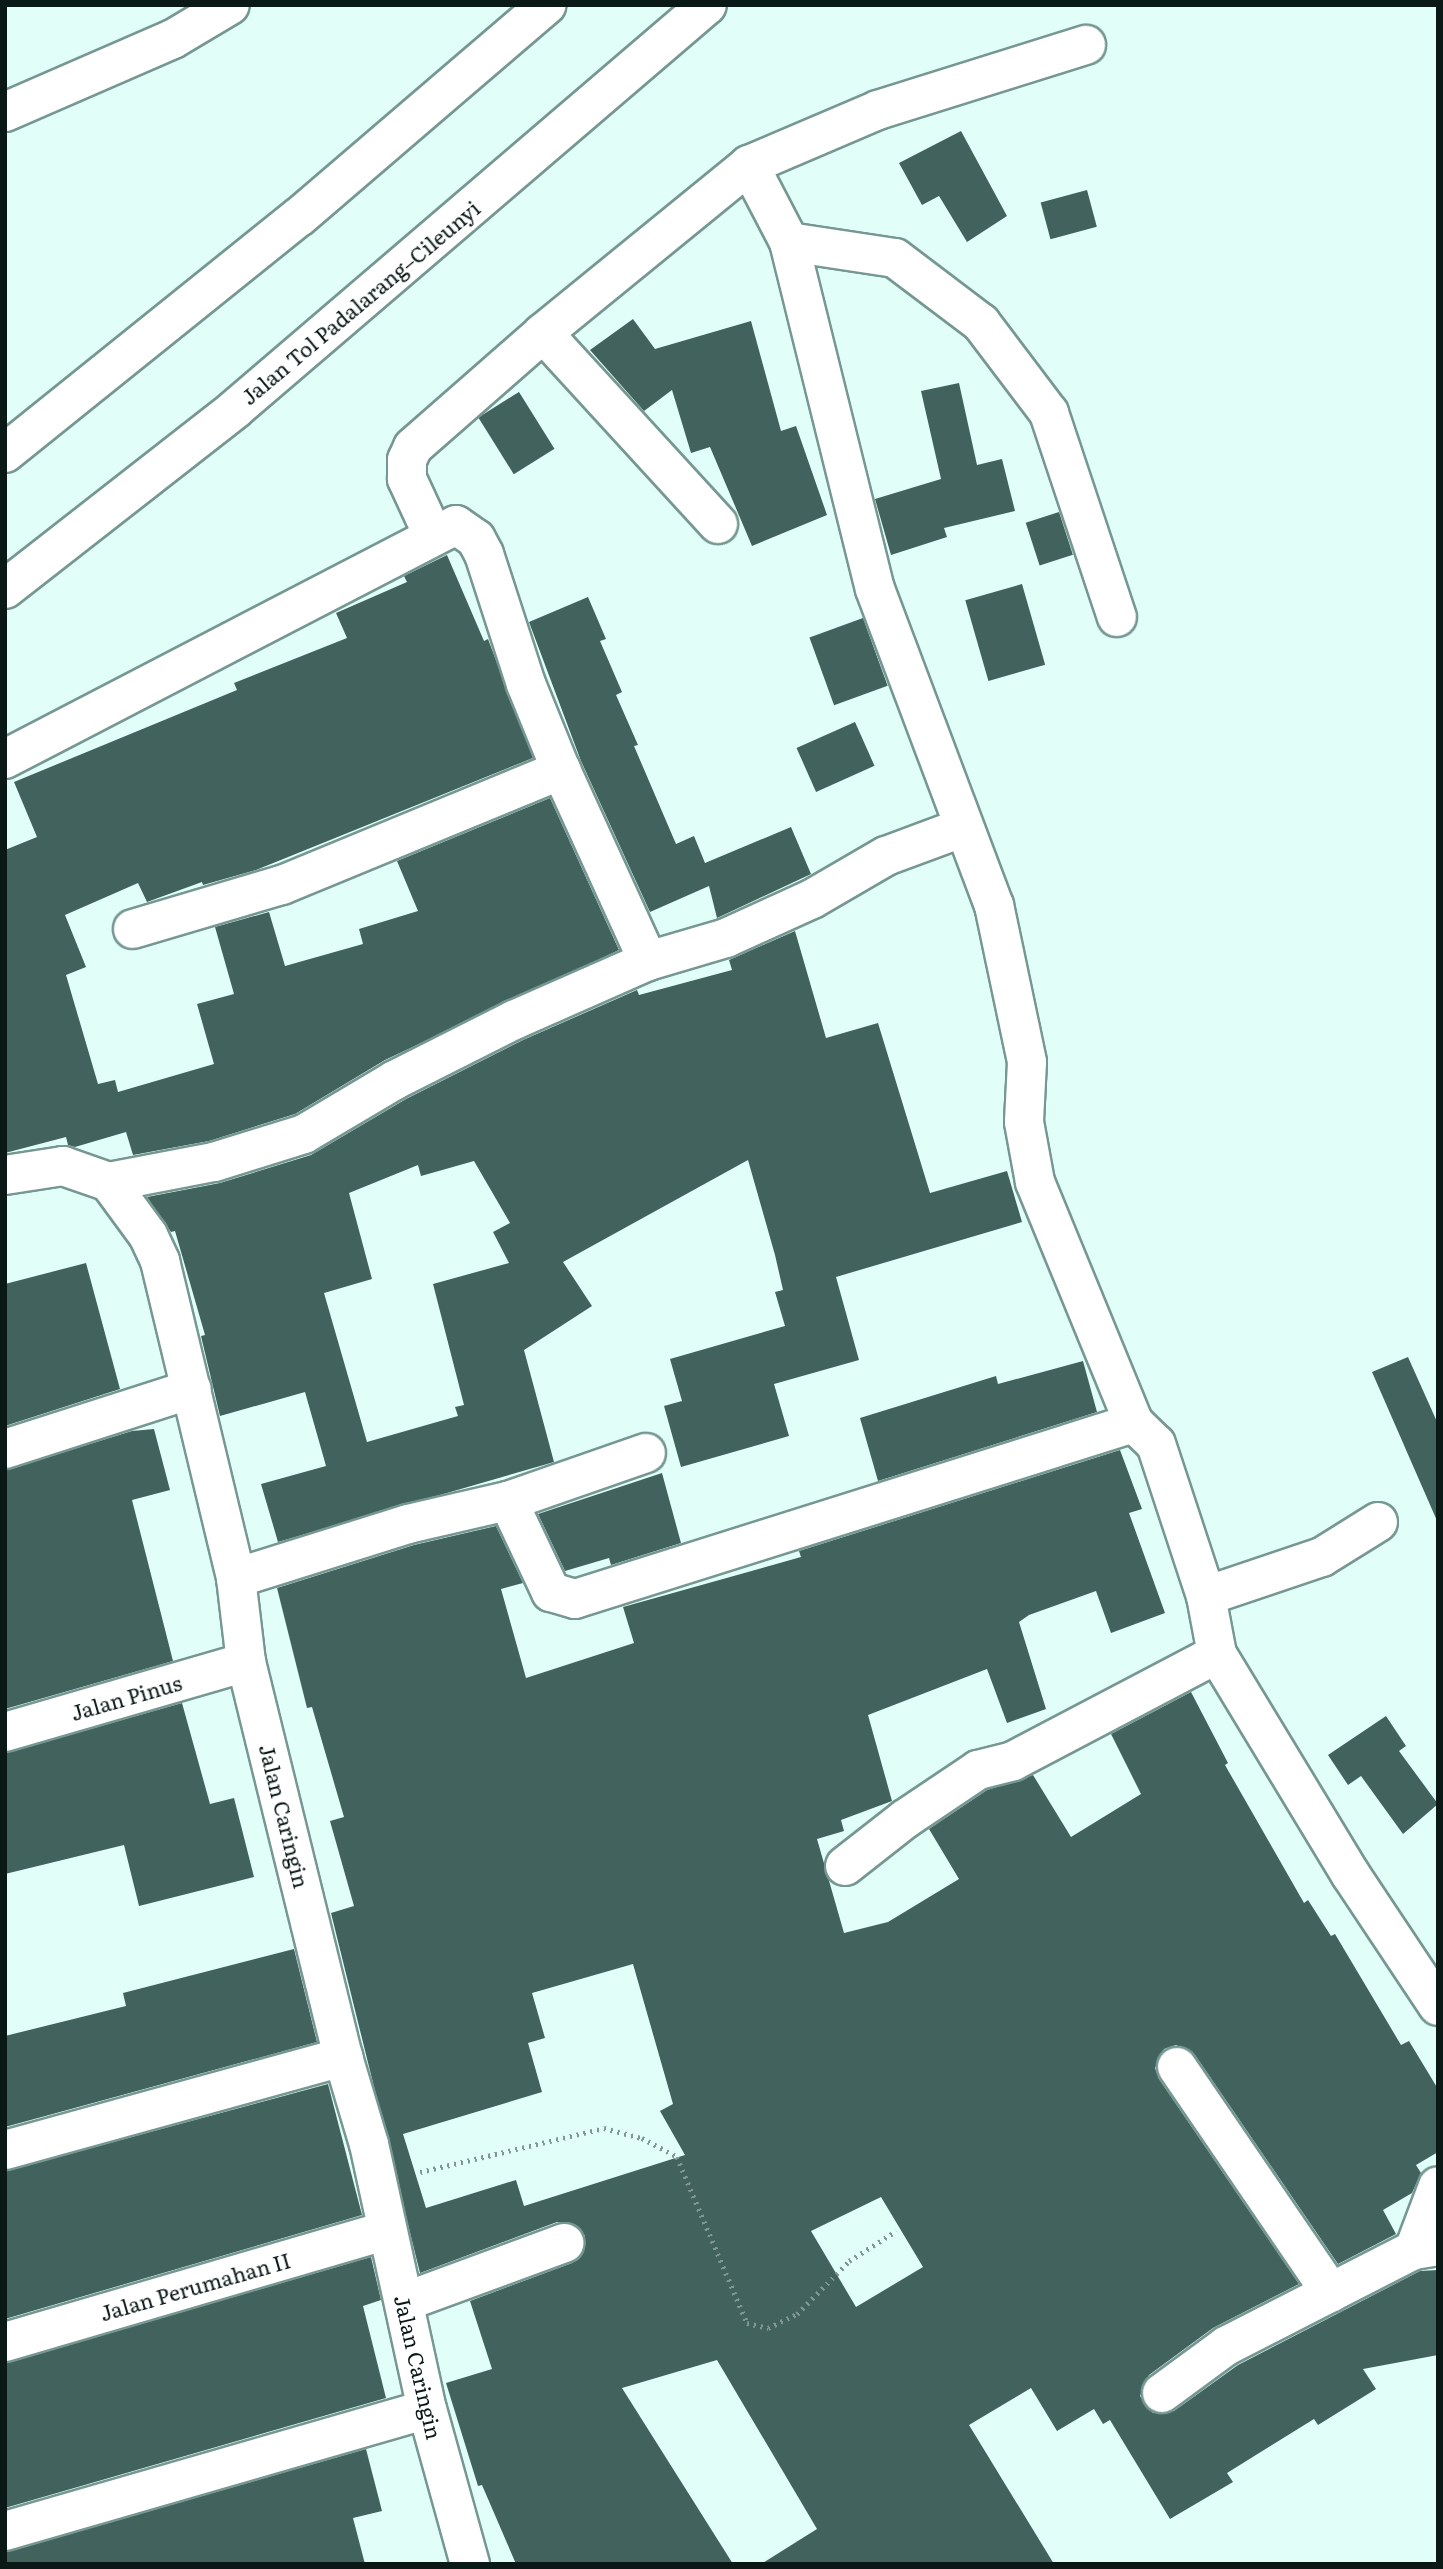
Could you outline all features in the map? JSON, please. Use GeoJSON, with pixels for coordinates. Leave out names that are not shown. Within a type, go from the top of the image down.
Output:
{"type":"FeatureCollection","features":[{"type":"Feature","properties":{"kind":"main road"},"geometry":{"type":"LineString","coordinates":[[7,106],[173,39],[230,5]]}},
{"type":"Feature","properties":{"kind":"main road"},"geometry":{"type":"LineString","coordinates":[[5,453],[299,217],[546,5]]}},
{"type":"Feature","properties":{"kind":"main road","name":"Jalan Tol Padalarang–Cileunyi"},"geometry":{"type":"LineString","coordinates":[[5,589],[235,409],[707,5]]}},
{"type":"Feature","properties":{"kind":"main road"},"geometry":{"type":"LineString","coordinates":[[432,533],[407,479],[407,460],[413,447],[543,333],[749,165],[878,110],[1086,45]]}},
{"type":"Feature","properties":{"kind":"main road"},"geometry":{"type":"LineString","coordinates":[[749,165],[789,242],[875,589],[994,905],[1018,1002],[1027,1062],[1024,1122],[1035,1182],[1135,1423],[1156,1444],[1206,1596],[1217,1654],[1351,1875],[1438,2006]]}},
{"type":"Feature","properties":{"kind":"main road"},"geometry":{"type":"LineString","coordinates":[[789,242],[895,258],[981,323],[1049,413],[1116,617]]}},
{"type":"Feature","properties":{"kind":"main road"},"geometry":{"type":"LineString","coordinates":[[543,333],[718,524]]}},
{"type":"Feature","properties":{"kind":"main road"},"geometry":{"type":"LineString","coordinates":[[5,446],[38,428]]}},
{"type":"Feature","properties":{"kind":"main road"},"geometry":{"type":"LineString","coordinates":[[5,759],[432,533],[456,525],[465,528],[484,554],[526,684],[561,770],[648,961]]}},
{"type":"Feature","properties":{"kind":"main road"},"geometry":{"type":"LineString","coordinates":[[133,929],[282,885],[561,770]]}},
{"type":"Feature","properties":{"kind":"main road"},"geometry":{"type":"LineString","coordinates":[[5,1175],[63,1167],[109,1182],[214,1162],[304,1134],[396,1080],[648,961],[726,938],[812,900],[886,856],[964,827]]}},
{"type":"Feature","properties":{"kind":"main road","name":"Jalan Caringin"},"geometry":{"type":"LineString","coordinates":[[109,1182],[148,1235],[160,1261],[236,1578],[246,1662],[343,2057],[369,2144],[384,2231],[404,2302],[426,2409],[470,2564]]}},
{"type":"Feature","properties":{"kind":"main road"},"geometry":{"type":"LineString","coordinates":[[5,1449],[192,1389]]}},
{"type":"Feature","properties":{"kind":"main road"},"geometry":{"type":"LineString","coordinates":[[508,1501],[551,1592],[575,1599],[1135,1423]]}},
{"type":"Feature","properties":{"kind":"main road"},"geometry":{"type":"LineString","coordinates":[[236,1578],[408,1524],[508,1501],[646,1453]]}},
{"type":"Feature","properties":{"kind":"main road"},"geometry":{"type":"LineString","coordinates":[[1206,1596],[1322,1557],[1378,1522]]}},
{"type":"Feature","properties":{"kind":"main road"},"geometry":{"type":"LineString","coordinates":[[845,1866],[916,1811],[978,1770],[1013,1760],[1217,1654]]}},
{"type":"Feature","properties":{"kind":"main road","name":"Jalan Pinus"},"geometry":{"type":"LineString","coordinates":[[5,1732],[246,1662]]}},
{"type":"Feature","properties":{"kind":"main road"},"geometry":{"type":"LineString","coordinates":[[5,2150],[343,2057]]}},
{"type":"Feature","properties":{"kind":"main road"},"geometry":{"type":"LineString","coordinates":[[1177,2067],[1331,2294]]}},
{"type":"Feature","properties":{"kind":"main road"},"geometry":{"type":"LineString","coordinates":[[1162,2393],[1226,2346],[1426,2248],[1438,2186]]}},
{"type":"Feature","properties":{"kind":"main road","name":"Jalan Perumahan II"},"geometry":{"type":"LineString","coordinates":[[5,2342],[384,2231]]}},
{"type":"Feature","properties":{"kind":"main road"},"geometry":{"type":"LineString","coordinates":[[404,2302],[564,2243]]}},
{"type":"Feature","properties":{"kind":"main road"},"geometry":{"type":"LineString","coordinates":[[5,2531],[426,2409]]}},
{"type":"Feature","properties":{"kind":"path"},"geometry":{"type":"LineString","coordinates":[[376,2184],[604,2128],[642,2138],[677,2157],[747,2323],[768,2328],[797,2314],[849,2262],[896,2231]]}},
{"type":"Feature","properties":{"kind":"building"},"geometry":{"type":"Polygon","coordinates":[[[961,131],[1007,216],[967,242],[939,196],[922,205],[899,163],[961,131]]]}},
{"type":"Feature","properties":{"kind":"building"},"geometry":{"type":"Polygon","coordinates":[[[1087,190],[1097,227],[1050,239],[1041,202],[1087,190]]]}},
{"type":"Feature","properties":{"kind":"building"},"geometry":{"type":"Polygon","coordinates":[[[633,319],[655,349],[751,321],[781,431],[796,426],[827,515],[752,546],[710,447],[691,453],[672,390],[644,411],[590,350],[633,319]]]}},
{"type":"Feature","properties":{"kind":"building"},"geometry":{"type":"Polygon","coordinates":[[[959,383],[977,465],[1002,459],[1015,511],[944,528],[947,537],[891,555],[875,499],[941,479],[921,391],[959,383]]]}},
{"type":"Feature","properties":{"kind":"building"},"geometry":{"type":"Polygon","coordinates":[[[519,392],[555,449],[514,474],[478,417],[519,392]]]}},
{"type":"Feature","properties":{"kind":"building"},"geometry":{"type":"Polygon","coordinates":[[[1059,512],[1073,555],[1040,566],[1026,523],[1059,512]]]}},
{"type":"Feature","properties":{"kind":"building"},"geometry":{"type":"Polygon","coordinates":[[[447,555],[484,641],[488,639],[533,758],[256,870],[203,885],[202,882],[147,902],[138,883],[65,915],[86,967],[66,975],[98,1084],[115,1080],[118,1092],[214,1064],[197,1004],[234,994],[215,927],[269,912],[285,966],[363,944],[359,929],[418,911],[397,861],[550,798],[619,950],[385,1060],[295,1114],[209,1141],[133,1155],[126,1132],[75,1147],[68,1145],[66,1137],[5,1153],[5,850],[37,837],[14,782],[237,690],[234,683],[347,638],[336,613],[407,582],[404,576],[447,555]]]}},
{"type":"Feature","properties":{"kind":"building"},"geometry":{"type":"Polygon","coordinates":[[[1022,584],[1045,665],[988,681],[965,600],[1022,584]]]}},
{"type":"Feature","properties":{"kind":"building"},"geometry":{"type":"Polygon","coordinates":[[[588,597],[606,639],[600,641],[622,692],[616,695],[638,745],[634,746],[676,844],[694,836],[705,863],[791,827],[811,874],[717,918],[709,886],[650,912],[581,761],[529,622],[588,597]]]}},
{"type":"Feature","properties":{"kind":"building"},"geometry":{"type":"Polygon","coordinates":[[[863,618],[888,686],[834,705],[809,637],[863,618]]]}},
{"type":"Feature","properties":{"kind":"building"},"geometry":{"type":"Polygon","coordinates":[[[855,722],[875,766],[816,792],[797,748],[855,722]]]}},
{"type":"Feature","properties":{"kind":"building"},"geometry":{"type":"Polygon","coordinates":[[[795,931],[826,1038],[878,1023],[930,1193],[1007,1171],[1022,1222],[836,1277],[859,1360],[774,1384],[789,1436],[681,1467],[664,1406],[682,1401],[670,1359],[785,1326],[775,1292],[783,1290],[748,1160],[563,1262],[592,1306],[524,1350],[554,1462],[278,1542],[261,1484],[326,1466],[305,1392],[220,1416],[201,1336],[205,1335],[175,1231],[171,1232],[147,1197],[220,1183],[311,1155],[406,1099],[523,1040],[637,990],[639,995],[732,970],[729,960],[795,931]],[[474,1161],[421,1176],[418,1165],[349,1193],[372,1279],[324,1293],[367,1442],[458,1416],[455,1407],[464,1405],[433,1284],[509,1263],[493,1232],[510,1223],[474,1161]]]}},
{"type":"Feature","properties":{"kind":"building"},"geometry":{"type":"Polygon","coordinates":[[[86,1263],[120,1389],[5,1426],[5,1284],[86,1263]]]}},
{"type":"Feature","properties":{"kind":"building"},"geometry":{"type":"Polygon","coordinates":[[[1408,1357],[1438,1424],[1438,1523],[1372,1372],[1408,1357]]]}},
{"type":"Feature","properties":{"kind":"building"},"geometry":{"type":"Polygon","coordinates":[[[1083,1361],[1097,1412],[878,1481],[860,1418],[996,1376],[998,1384],[1083,1361]]]}},
{"type":"Feature","properties":{"kind":"building"},"geometry":{"type":"Polygon","coordinates":[[[154,1429],[170,1490],[132,1500],[173,1661],[5,1709],[5,1470],[132,1431],[154,1429]]]}},
{"type":"Feature","properties":{"kind":"building"},"geometry":{"type":"Polygon","coordinates":[[[1120,1450],[1142,1509],[1129,1513],[1165,1613],[1111,1633],[1096,1591],[1029,1615],[1019,1622],[1046,1709],[1007,1723],[987,1669],[868,1715],[892,1801],[841,1820],[844,1831],[817,1839],[844,1933],[888,1922],[959,1879],[929,1829],[987,1790],[1033,1775],[1071,1837],[1141,1794],[1111,1734],[1191,1692],[1228,1763],[1225,1765],[1304,1903],[1308,1900],[1331,1936],[1335,1934],[1401,2045],[1409,2041],[1438,2089],[1438,2152],[1416,2165],[1421,2173],[1412,2193],[1383,2210],[1396,2234],[1338,2264],[1195,2055],[1176,2045],[1164,2049],[1155,2068],[1159,2079],[1299,2284],[1213,2328],[1149,2375],[1140,2396],[1153,2413],[1174,2411],[1238,2365],[1420,2271],[1438,2270],[1438,2355],[1363,2369],[1376,2389],[1318,2425],[1314,2419],[1227,2473],[1233,2482],[1170,2519],[1110,2420],[1103,2424],[1094,2409],[1057,2431],[1031,2388],[969,2425],[1054,2564],[761,2564],[817,2529],[717,2360],[622,2388],[733,2564],[516,2564],[482,2485],[478,2486],[446,2383],[492,2369],[470,2301],[572,2263],[585,2247],[585,2236],[577,2226],[557,2222],[420,2273],[331,1913],[354,1906],[330,1821],[344,1817],[312,1707],[307,1708],[277,1588],[414,1545],[496,1526],[523,1583],[501,1589],[526,1678],[634,1643],[623,1607],[801,1557],[799,1551],[1120,1450]],[[633,1964],[532,1993],[545,2038],[528,2043],[542,2092],[403,2134],[426,2208],[516,2180],[524,2206],[685,2155],[660,2111],[673,2104],[633,1964]],[[881,2197],[811,2231],[856,2307],[923,2267],[881,2197]]]}},
{"type":"Feature","properties":{"kind":"building"},"geometry":{"type":"Polygon","coordinates":[[[662,1473],[681,1543],[611,1565],[609,1558],[565,1571],[538,1514],[662,1473]]]}},
{"type":"Feature","properties":{"kind":"building"},"geometry":{"type":"Polygon","coordinates":[[[182,1703],[210,1804],[234,1798],[254,1877],[139,1906],[124,1845],[5,1874],[5,1753],[182,1703]]]}},
{"type":"Feature","properties":{"kind":"building"},"geometry":{"type":"Polygon","coordinates":[[[1386,1716],[1406,1746],[1399,1751],[1438,1804],[1403,1834],[1361,1776],[1348,1785],[1328,1755],[1386,1716]]]}},
{"type":"Feature","properties":{"kind":"building"},"geometry":{"type":"Polygon","coordinates":[[[294,1949],[317,2042],[5,2127],[5,2036],[126,2006],[123,1993],[294,1949]]]}},
{"type":"Feature","properties":{"kind":"building"},"geometry":{"type":"Polygon","coordinates":[[[328,2084],[362,2215],[5,2319],[5,2171],[328,2084]]]}},
{"type":"Feature","properties":{"kind":"building"},"geometry":{"type":"Polygon","coordinates":[[[371,2257],[381,2300],[363,2306],[386,2398],[5,2508],[5,2363],[371,2257]]]}},
{"type":"Feature","properties":{"kind":"building"},"geometry":{"type":"Polygon","coordinates":[[[366,2449],[382,2511],[353,2518],[365,2564],[5,2564],[5,2552],[366,2449]]]}}]}
